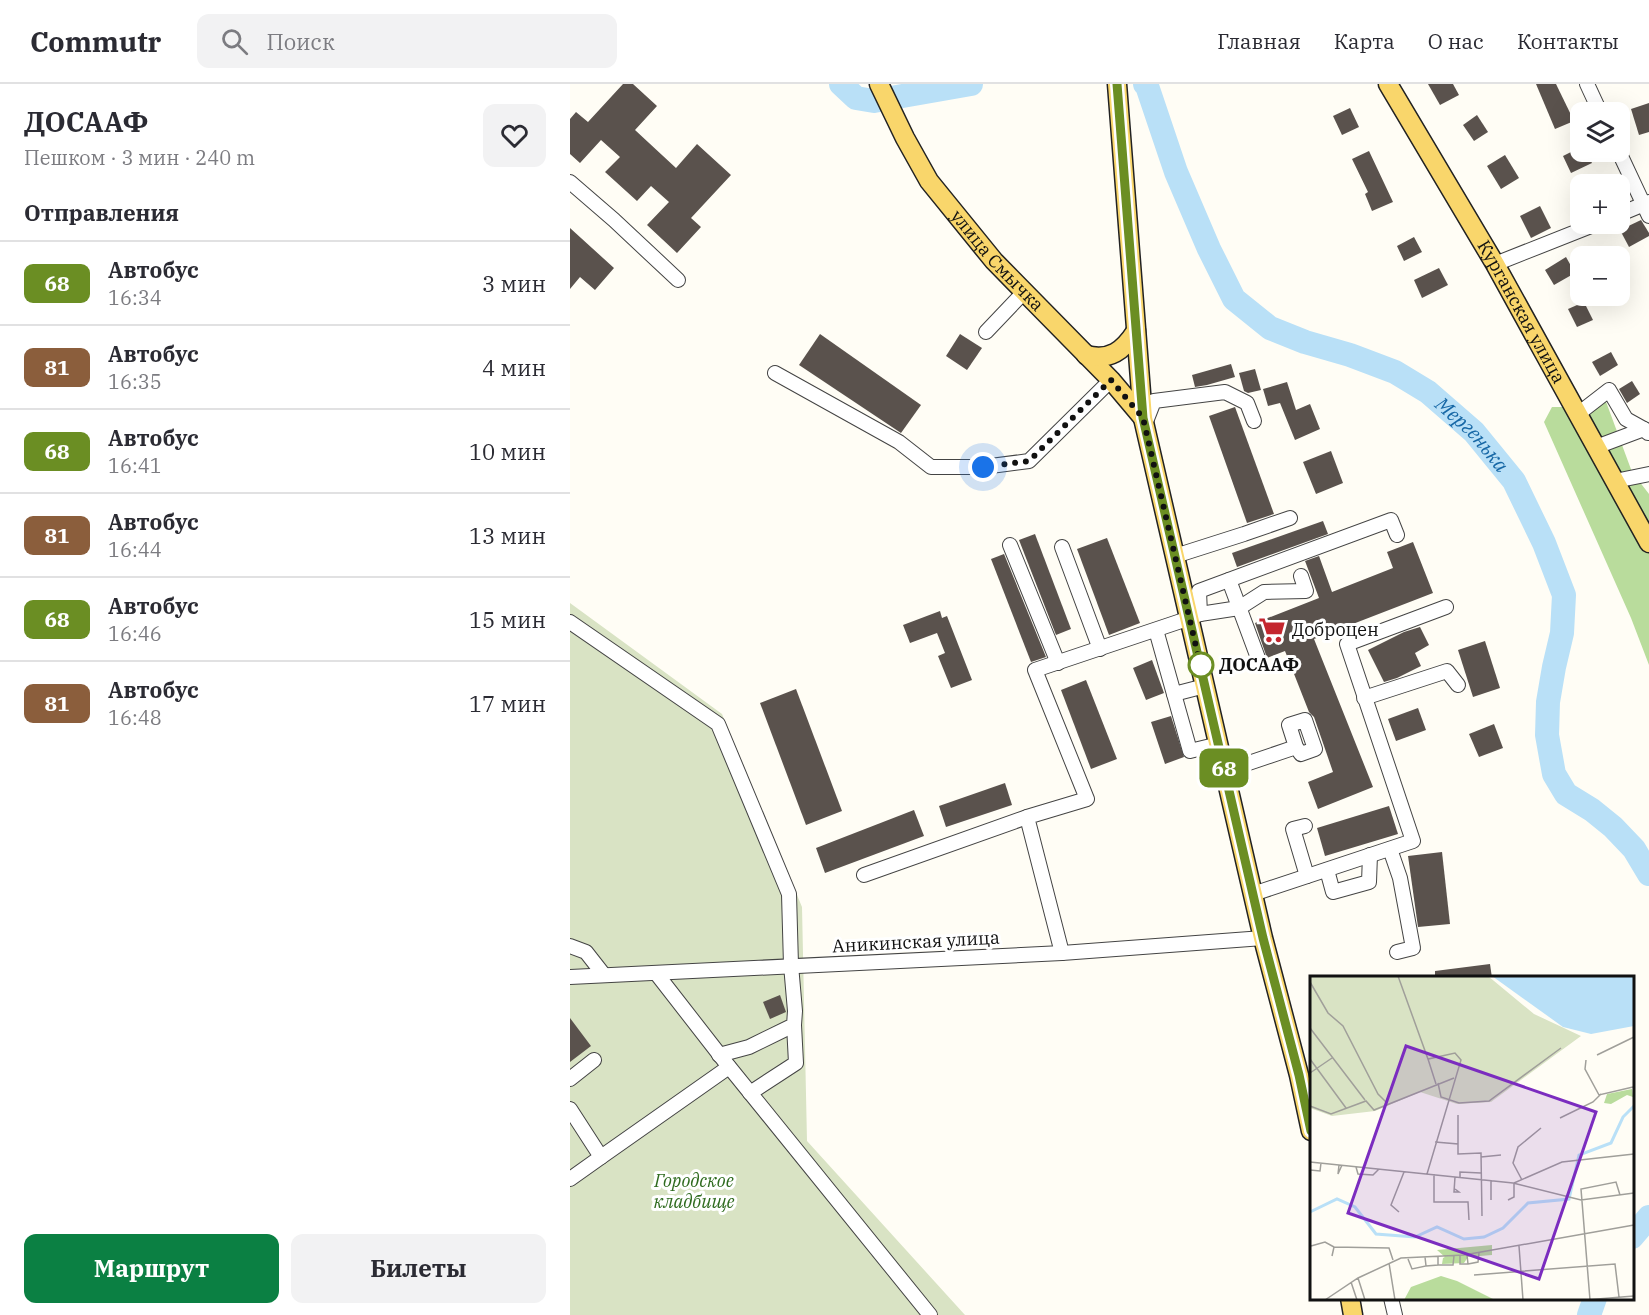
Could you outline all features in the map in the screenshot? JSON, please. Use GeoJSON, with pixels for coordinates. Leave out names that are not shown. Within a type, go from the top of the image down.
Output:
{"type":"FeatureCollection","features":[{"type":"Feature","properties":{"kind":"main road","name":"улица Смычка"},"geometry":{"type":"LineString","coordinates":[[879,84],[929,181],[993,261],[1111,380],[1143,422]]}},
{"type":"Feature","properties":{"kind":"main road","name":"Курганская улица"},"geometry":{"type":"LineString","coordinates":[[1388,84],[1495,264],[1649,543]]}},
{"type":"Feature","properties":{"kind":"main road"},"geometry":{"type":"LineString","coordinates":[[1117,92],[1143,422],[1175,556],[1195,616],[1205,686],[1263,938],[1305,1074],[1310,1122]]}},
{"type":"Feature","properties":{"kind":"main road"},"geometry":{"type":"LineString","coordinates":[[1086,355],[1110,356],[1120,350],[1136,331]]}},
{"type":"Feature","properties":{"kind":"main road"},"geometry":{"type":"LineString","coordinates":[[1350,1300],[1353,1315]]}},
{"type":"Feature","properties":{"kind":"street"},"geometry":{"type":"LineString","coordinates":[[1587,84],[1595,102]]}},
{"type":"Feature","properties":{"kind":"street"},"geometry":{"type":"LineString","coordinates":[[1624,162],[1647,207],[1630,211]]}},
{"type":"Feature","properties":{"kind":"street"},"geometry":{"type":"LineString","coordinates":[[570,182],[678,280]]}},
{"type":"Feature","properties":{"kind":"street"},"geometry":{"type":"LineString","coordinates":[[1495,264],[1571,234]]}},
{"type":"Feature","properties":{"kind":"street"},"geometry":{"type":"LineString","coordinates":[[986,332],[1024,292]]}},
{"type":"Feature","properties":{"kind":"street"},"geometry":{"type":"LineString","coordinates":[[775,373],[899,442],[931,467],[983,467],[1029,461],[1111,380]]}},
{"type":"Feature","properties":{"kind":"street"},"geometry":{"type":"LineString","coordinates":[[1578,414],[1609,390],[1626,419],[1647,432]]}},
{"type":"Feature","properties":{"kind":"street"},"geometry":{"type":"LineString","coordinates":[[1143,422],[1154,401],[1225,392],[1247,403],[1254,421]]}},
{"type":"Feature","properties":{"kind":"street"},"geometry":{"type":"LineString","coordinates":[[1596,447],[1647,432]]}},
{"type":"Feature","properties":{"kind":"street"},"geometry":{"type":"LineString","coordinates":[[1615,481],[1649,474]]}},
{"type":"Feature","properties":{"kind":"street"},"geometry":{"type":"LineString","coordinates":[[1175,556],[1290,518]]}},
{"type":"Feature","properties":{"kind":"street"},"geometry":{"type":"LineString","coordinates":[[1195,616],[1199,591],[1391,520],[1397,535]]}},
{"type":"Feature","properties":{"kind":"street"},"geometry":{"type":"LineString","coordinates":[[1011,545],[1058,663]]}},
{"type":"Feature","properties":{"kind":"street"},"geometry":{"type":"LineString","coordinates":[[1062,547],[1100,649]]}},
{"type":"Feature","properties":{"kind":"street"},"geometry":{"type":"LineString","coordinates":[[864,875],[1028,817],[1087,799],[1035,670],[1195,616],[1239,608],[1264,592],[1306,591],[1301,576]]}},
{"type":"Feature","properties":{"kind":"street"},"geometry":{"type":"LineString","coordinates":[[1229,580],[1258,658]]}},
{"type":"Feature","properties":{"kind":"street"},"geometry":{"type":"LineString","coordinates":[[1253,894],[1413,841],[1347,645],[1446,607]]}},
{"type":"Feature","properties":{"kind":"street"},"geometry":{"type":"LineString","coordinates":[[570,622],[718,724],[789,894],[790,965],[795,1011],[796,1064],[750,1092]]}},
{"type":"Feature","properties":{"kind":"street"},"geometry":{"type":"LineString","coordinates":[[1156,630],[1190,751],[1219,744]]}},
{"type":"Feature","properties":{"kind":"street"},"geometry":{"type":"LineString","coordinates":[[1364,698],[1447,671],[1458,685]]}},
{"type":"Feature","properties":{"kind":"street"},"geometry":{"type":"LineString","coordinates":[[1174,694],[1205,686]]}},
{"type":"Feature","properties":{"kind":"street"},"geometry":{"type":"LineString","coordinates":[[1225,771],[1296,747]]}},
{"type":"Feature","properties":{"kind":"street"},"geometry":{"type":"LineString","coordinates":[[1028,817],[1062,953]]}},
{"type":"Feature","properties":{"kind":"street"},"geometry":{"type":"LineString","coordinates":[[1305,826],[1293,829],[1307,876]]}},
{"type":"Feature","properties":{"kind":"street"},"geometry":{"type":"LineString","coordinates":[[1390,849],[1400,878],[1413,948],[1397,952]]}},
{"type":"Feature","properties":{"kind":"street"},"geometry":{"type":"LineString","coordinates":[[1327,870],[1333,892],[1369,882],[1370,855]]}},
{"type":"Feature","properties":{"kind":"street","name":"Аникинская улица"},"geometry":{"type":"LineString","coordinates":[[570,977],[1062,953],[1263,938]]}},
{"type":"Feature","properties":{"kind":"street"},"geometry":{"type":"LineString","coordinates":[[570,946],[586,952],[604,975]]}},
{"type":"Feature","properties":{"kind":"street"},"geometry":{"type":"LineString","coordinates":[[656,972],[729,1067],[930,1315]]}},
{"type":"Feature","properties":{"kind":"street"},"geometry":{"type":"LineString","coordinates":[[719,1054],[749,1047],[795,1025]]}},
{"type":"Feature","properties":{"kind":"street"},"geometry":{"type":"LineString","coordinates":[[570,1079],[594,1060]]}},
{"type":"Feature","properties":{"kind":"street"},"geometry":{"type":"LineString","coordinates":[[570,1179],[729,1067]]}},
{"type":"Feature","properties":{"kind":"street"},"geometry":{"type":"LineString","coordinates":[[570,1109],[601,1157]]}},
{"type":"Feature","properties":{"kind":"street"},"geometry":{"type":"LineString","coordinates":[[1391,1300],[1395,1315]]}},
{"type":"Feature","properties":{"kind":"green space"},"geometry":{"type":"Polygon","coordinates":[[[1605,399],[1632,472],[1649,494],[1649,665],[1631,618],[1544,422],[1552,407],[1579,407],[1605,399]]]}},
{"type":"Feature","properties":{"kind":"green space","name":"Городское кладбище"},"geometry":{"type":"Polygon","coordinates":[[[570,603],[722,714],[802,907],[807,1141],[965,1315],[570,1315],[570,603]]]}},
{"type":"Feature","properties":{"kind":"building"},"geometry":{"type":"Polygon","coordinates":[[[623,84],[633,84],[657,106],[635,130],[676,168],[697,144],[731,175],[691,218],[701,227],[677,253],[647,225],[669,202],[651,186],[637,201],[605,172],[620,157],[601,140],[580,163],[570,154],[570,119],[576,112],[588,122],[623,84]]]}},
{"type":"Feature","properties":{"kind":"building"},"geometry":{"type":"Polygon","coordinates":[[[1428,84],[1453,84],[1459,95],[1440,105],[1428,84]]]}},
{"type":"Feature","properties":{"kind":"building"},"geometry":{"type":"Polygon","coordinates":[[[1536,84],[1556,84],[1570,113],[1570,123],[1555,129],[1536,84]]]}},
{"type":"Feature","properties":{"kind":"building"},"geometry":{"type":"Polygon","coordinates":[[[1649,103],[1649,132],[1639,135],[1631,109],[1649,103]]]}},
{"type":"Feature","properties":{"kind":"building"},"geometry":{"type":"Polygon","coordinates":[[[1350,108],[1359,127],[1342,135],[1333,116],[1350,108]]]}},
{"type":"Feature","properties":{"kind":"building"},"geometry":{"type":"Polygon","coordinates":[[[1477,115],[1488,132],[1474,141],[1463,125],[1477,115]]]}},
{"type":"Feature","properties":{"kind":"building"},"geometry":{"type":"Polygon","coordinates":[[[1369,151],[1393,202],[1372,211],[1365,194],[1368,192],[1352,159],[1369,151]]]}},
{"type":"Feature","properties":{"kind":"building"},"geometry":{"type":"Polygon","coordinates":[[[1570,152],[1570,162],[1592,163],[1571,173],[1563,156],[1570,152]]]}},
{"type":"Feature","properties":{"kind":"building"},"geometry":{"type":"Polygon","coordinates":[[[1505,155],[1519,178],[1501,189],[1487,166],[1505,155]]]}},
{"type":"Feature","properties":{"kind":"building"},"geometry":{"type":"Polygon","coordinates":[[[1540,206],[1551,228],[1531,238],[1520,216],[1540,206]]]}},
{"type":"Feature","properties":{"kind":"building"},"geometry":{"type":"Polygon","coordinates":[[[1641,220],[1649,236],[1628,246],[1622,234],[1630,234],[1630,225],[1641,220]]]}},
{"type":"Feature","properties":{"kind":"building"},"geometry":{"type":"Polygon","coordinates":[[[570,228],[614,268],[595,290],[580,277],[570,289],[570,228]]]}},
{"type":"Feature","properties":{"kind":"building"},"geometry":{"type":"Polygon","coordinates":[[[1414,237],[1422,252],[1404,261],[1397,246],[1414,237]]]}},
{"type":"Feature","properties":{"kind":"building"},"geometry":{"type":"Polygon","coordinates":[[[1566,257],[1570,264],[1570,276],[1554,285],[1545,270],[1566,257]]]}},
{"type":"Feature","properties":{"kind":"building"},"geometry":{"type":"Polygon","coordinates":[[[1439,268],[1448,285],[1422,298],[1414,280],[1439,268]]]}},
{"type":"Feature","properties":{"kind":"building"},"geometry":{"type":"Polygon","coordinates":[[[1575,306],[1586,306],[1593,320],[1577,327],[1568,309],[1575,306]]]}},
{"type":"Feature","properties":{"kind":"building"},"geometry":{"type":"Polygon","coordinates":[[[820,334],[921,405],[901,433],[799,365],[820,334]]]}},
{"type":"Feature","properties":{"kind":"building"},"geometry":{"type":"Polygon","coordinates":[[[960,334],[982,348],[967,370],[946,356],[960,334]]]}},
{"type":"Feature","properties":{"kind":"building"},"geometry":{"type":"Polygon","coordinates":[[[1611,352],[1618,365],[1600,376],[1592,362],[1611,352]]]}},
{"type":"Feature","properties":{"kind":"building"},"geometry":{"type":"Polygon","coordinates":[[[1231,364],[1235,377],[1195,387],[1192,375],[1231,364]]]}},
{"type":"Feature","properties":{"kind":"building"},"geometry":{"type":"Polygon","coordinates":[[[1255,369],[1261,390],[1248,393],[1244,391],[1239,373],[1255,369]]]}},
{"type":"Feature","properties":{"kind":"building"},"geometry":{"type":"Polygon","coordinates":[[[1632,381],[1640,394],[1627,403],[1619,389],[1632,381]]]}},
{"type":"Feature","properties":{"kind":"building"},"geometry":{"type":"Polygon","coordinates":[[[1287,382],[1296,410],[1310,404],[1320,429],[1295,440],[1280,403],[1268,406],[1263,389],[1287,382]]]}},
{"type":"Feature","properties":{"kind":"building"},"geometry":{"type":"Polygon","coordinates":[[[1235,407],[1274,514],[1247,523],[1209,416],[1235,407]]]}},
{"type":"Feature","properties":{"kind":"building"},"geometry":{"type":"Polygon","coordinates":[[[1331,451],[1343,483],[1316,494],[1303,462],[1331,451]]]}},
{"type":"Feature","properties":{"kind":"building"},"geometry":{"type":"Polygon","coordinates":[[[1323,521],[1328,534],[1237,567],[1232,553],[1323,521]]]}},
{"type":"Feature","properties":{"kind":"building"},"geometry":{"type":"Polygon","coordinates":[[[1035,534],[1071,629],[1056,635],[1019,540],[1035,534]]]}},
{"type":"Feature","properties":{"kind":"building"},"geometry":{"type":"Polygon","coordinates":[[[1107,538],[1140,623],[1109,635],[1077,549],[1107,538]]]}},
{"type":"Feature","properties":{"kind":"building"},"geometry":{"type":"Polygon","coordinates":[[[1413,542],[1433,593],[1314,639],[1373,787],[1318,809],[1308,782],[1333,772],[1314,717],[1309,712],[1285,651],[1267,658],[1255,623],[1319,598],[1305,561],[1319,556],[1332,592],[1393,568],[1387,552],[1413,542]]]}},
{"type":"Feature","properties":{"kind":"building"},"geometry":{"type":"Polygon","coordinates":[[[1004,554],[1046,657],[1031,662],[991,559],[1004,554]]]}},
{"type":"Feature","properties":{"kind":"building"},"geometry":{"type":"Polygon","coordinates":[[[940,611],[942,618],[947,616],[972,680],[951,688],[938,656],[945,653],[937,633],[910,643],[903,625],[940,611]]]}},
{"type":"Feature","properties":{"kind":"building"},"geometry":{"type":"Polygon","coordinates":[[[1420,627],[1429,645],[1415,653],[1421,666],[1384,682],[1368,650],[1404,632],[1420,627]]]}},
{"type":"Feature","properties":{"kind":"building"},"geometry":{"type":"Polygon","coordinates":[[[1485,641],[1500,688],[1473,697],[1458,650],[1485,641]]]}},
{"type":"Feature","properties":{"kind":"building"},"geometry":{"type":"Polygon","coordinates":[[[1152,660],[1164,693],[1146,700],[1133,668],[1152,660]]]}},
{"type":"Feature","properties":{"kind":"building"},"geometry":{"type":"Polygon","coordinates":[[[1086,680],[1117,759],[1091,769],[1061,690],[1086,680]]]}},
{"type":"Feature","properties":{"kind":"building"},"geometry":{"type":"Polygon","coordinates":[[[796,689],[842,811],[806,825],[760,703],[796,689]]]}},
{"type":"Feature","properties":{"kind":"building"},"geometry":{"type":"Polygon","coordinates":[[[1418,708],[1426,730],[1396,741],[1388,719],[1418,708]]]}},
{"type":"Feature","properties":{"kind":"building"},"geometry":{"type":"Polygon","coordinates":[[[1171,716],[1184,757],[1165,764],[1151,722],[1171,716]]]}},
{"type":"Feature","properties":{"kind":"building"},"geometry":{"type":"Polygon","coordinates":[[[1494,724],[1503,748],[1479,757],[1469,734],[1494,724]]]}},
{"type":"Feature","properties":{"kind":"building"},"geometry":{"type":"Polygon","coordinates":[[[1005,783],[1012,805],[946,827],[939,806],[1005,783]]]}},
{"type":"Feature","properties":{"kind":"building"},"geometry":{"type":"Polygon","coordinates":[[[1389,806],[1398,834],[1325,856],[1317,828],[1389,806]]]}},
{"type":"Feature","properties":{"kind":"building"},"geometry":{"type":"Polygon","coordinates":[[[914,810],[924,836],[825,873],[816,848],[914,810]]]}},
{"type":"Feature","properties":{"kind":"building"},"geometry":{"type":"Polygon","coordinates":[[[1442,852],[1450,924],[1418,927],[1408,856],[1442,852]]]}},
{"type":"Feature","properties":{"kind":"building"},"geometry":{"type":"Polygon","coordinates":[[[1490,964],[1492,976],[1435,976],[1435,971],[1490,964]]]}},
{"type":"Feature","properties":{"kind":"building"},"geometry":{"type":"Polygon","coordinates":[[[780,995],[786,1012],[770,1019],[763,1002],[780,995]]]}},
{"type":"Feature","properties":{"kind":"building"},"geometry":{"type":"Polygon","coordinates":[[[570,1018],[591,1046],[570,1062],[570,1018]]]}},
{"type":"Feature","properties":{"kind":"waterway","name":"Мергенька"},"geometry":{"type":"LineString","coordinates":[[841,84],[856,98],[874,101],[971,84]]}},
{"type":"Feature","properties":{"kind":"waterway","name":"Мергенька"},"geometry":{"type":"LineString","coordinates":[[1145,84],[1176,172],[1209,249],[1234,299],[1270,328],[1395,372],[1428,392],[1474,432],[1514,481],[1544,543],[1564,595],[1562,633],[1548,702],[1547,735],[1554,774],[1566,794],[1592,810],[1613,827],[1634,849],[1649,874]]}},
{"type":"Feature","properties":{"kind":"waterway","name":"Мергенька"},"geometry":{"type":"LineString","coordinates":[[1634,1235],[1649,1217]]}},
{"type":"Feature","properties":{"kind":"waterway","name":"Мергенька"},"geometry":{"type":"LineString","coordinates":[[1589,1315],[1594,1300]]}},
{"type":"Feature","properties":{"kind":"bus line","name":"68"},"geometry":{"type":"LineString","coordinates":[[1117,84],[1143,418],[1263,938],[1310,1126]]}},
{"type":"Feature","properties":{"kind":"place","name":"Доброцен"},"geometry":{"type":"Point","coordinates":[1272,630]}},
{"type":"Feature","properties":{"kind":"place","name":"ДОСААФ"},"geometry":{"type":"Point","coordinates":[1201,665]}},
{"type":"Feature","properties":{"kind":"route"},"geometry":{"type":"LineString","coordinates":[[983,467],[1029,461],[1111,380],[1143,418],[1201,668],[1201,665]]}}]}
